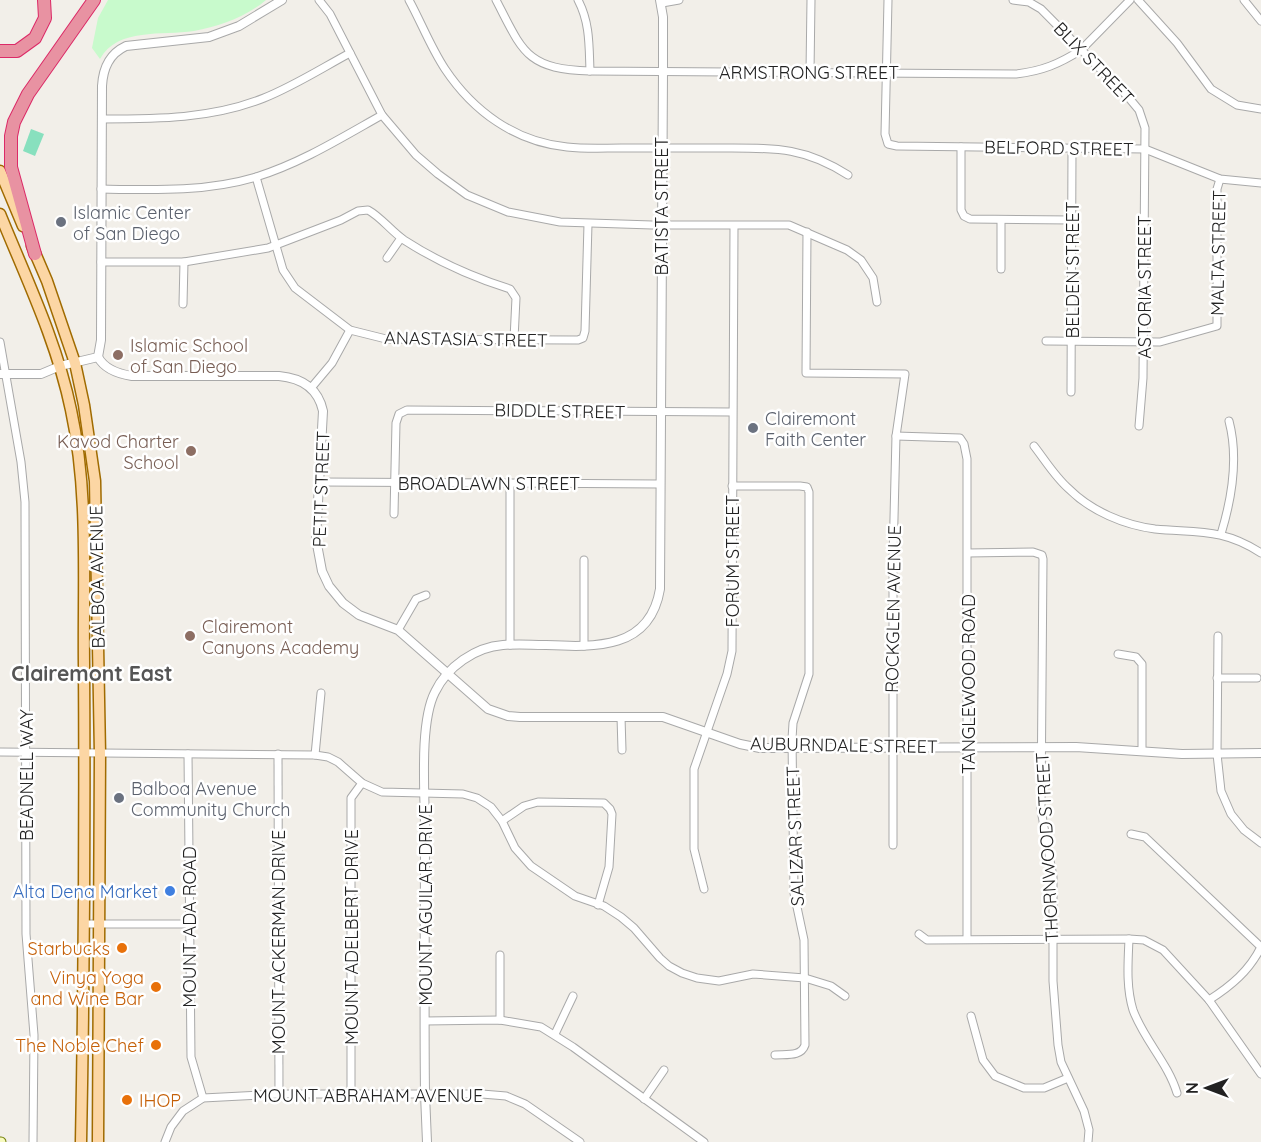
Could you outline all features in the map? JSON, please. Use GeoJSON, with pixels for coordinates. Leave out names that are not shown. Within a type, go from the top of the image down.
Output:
{"type":"FeatureCollection","features":[{"type":"Feature","properties":{"kind":"highway"},"geometry":{"type":"LineString","coordinates":[[0,51],[17,51],[35,38],[45,18],[44,0]]}},
{"type":"Feature","properties":{"kind":"highway"},"geometry":{"type":"LineString","coordinates":[[35,254],[11,167],[11,136],[14,122],[28,94],[94,0]]}},
{"type":"Feature","properties":{"kind":"main road","name":"BALBOA AVENUE"},"geometry":{"type":"LineString","coordinates":[[0,171],[51,291],[75,363],[84,405],[95,481],[100,754],[98,1142]]}},
{"type":"Feature","properties":{"kind":"main road","name":"BALBOA AVENUE"},"geometry":{"type":"LineString","coordinates":[[0,214],[60,366],[71,410],[82,486],[84,924],[81,1142]]}},
{"type":"Feature","properties":{"kind":"street"},"geometry":{"type":"LineString","coordinates":[[282,0],[239,26],[209,37],[126,46],[115,53],[105,65],[102,78],[98,357],[104,366],[123,374],[279,376],[295,379],[311,388],[332,363],[350,330]]}},
{"type":"Feature","properties":{"kind":"street"},"geometry":{"type":"LineString","coordinates":[[319,0],[330,14],[382,114],[416,155],[467,195],[529,218],[588,224],[789,225],[847,250],[861,261],[873,278],[877,302]]}},
{"type":"Feature","properties":{"kind":"street"},"geometry":{"type":"LineString","coordinates":[[409,0],[444,68],[479,108],[505,128],[529,139],[567,147],[788,150],[826,161],[848,175]]}},
{"type":"Feature","properties":{"kind":"street","name":"ARMSTRONG STREET"},"geometry":{"type":"LineString","coordinates":[[496,0],[516,38],[535,59],[553,68],[590,71],[1016,74],[1037,72],[1056,65],[1081,50],[1130,0]]}},
{"type":"Feature","properties":{"kind":"street"},"geometry":{"type":"LineString","coordinates":[[578,0],[584,10],[589,32],[590,71]]}},
{"type":"Feature","properties":{"kind":"street"},"geometry":{"type":"LineString","coordinates":[[661,2],[679,0]]}},
{"type":"Feature","properties":{"kind":"street"},"geometry":{"type":"LineString","coordinates":[[810,72],[811,0]]}},
{"type":"Feature","properties":{"kind":"street"},"geometry":{"type":"LineString","coordinates":[[886,73],[888,0]]}},
{"type":"Feature","properties":{"kind":"street","name":"BLIX STREET"},"geometry":{"type":"LineString","coordinates":[[1013,0],[1029,2],[1041,9],[1139,110],[1144,128],[1145,149]]}},
{"type":"Feature","properties":{"kind":"street"},"geometry":{"type":"LineString","coordinates":[[1138,0],[1177,43],[1211,89],[1238,105],[1261,110]]}},
{"type":"Feature","properties":{"kind":"street"},"geometry":{"type":"LineString","coordinates":[[1244,0],[1261,21]]}},
{"type":"Feature","properties":{"kind":"street","name":"BATISTA STREET"},"geometry":{"type":"LineString","coordinates":[[446,674],[470,655],[486,649],[510,645],[584,646],[614,642],[636,633],[649,620],[658,602],[660,589],[659,412],[663,71],[661,2]]}},
{"type":"Feature","properties":{"kind":"street"},"geometry":{"type":"LineString","coordinates":[[102,118],[171,119],[219,112],[264,98],[350,54]]}},
{"type":"Feature","properties":{"kind":"street","name":"BELFORD STREET"},"geometry":{"type":"LineString","coordinates":[[886,73],[885,134],[888,144],[897,146],[1145,149],[1220,179],[1261,183]]}},
{"type":"Feature","properties":{"kind":"street"},"geometry":{"type":"LineString","coordinates":[[101,189],[173,190],[210,187],[256,177],[313,154],[382,114]]}},
{"type":"Feature","properties":{"kind":"street"},"geometry":{"type":"LineString","coordinates":[[961,147],[961,210],[964,216],[970,219],[1072,220]]}},
{"type":"Feature","properties":{"kind":"street","name":"BELDEN STREET"},"geometry":{"type":"LineString","coordinates":[[1071,392],[1072,148]]}},
{"type":"Feature","properties":{"kind":"street","name":"ASTORIA STREET"},"geometry":{"type":"LineString","coordinates":[[1138,426],[1143,378],[1145,149]]}},
{"type":"Feature","properties":{"kind":"street","name":"ANASTASIA STREET"},"geometry":{"type":"LineString","coordinates":[[256,177],[283,270],[295,288],[350,330],[386,339],[578,340],[583,338],[588,224]]}},
{"type":"Feature","properties":{"kind":"street","name":"MALTA STREET"},"geometry":{"type":"LineString","coordinates":[[1143,342],[1160,342],[1217,326],[1217,189],[1220,179]]}},
{"type":"Feature","properties":{"kind":"street"},"geometry":{"type":"LineString","coordinates":[[101,262],[184,262],[275,246],[358,211],[368,210],[401,238],[439,262],[477,279],[510,289],[516,298],[514,339]]}},
{"type":"Feature","properties":{"kind":"street"},"geometry":{"type":"LineString","coordinates":[[1000,220],[1000,269]]}},
{"type":"Feature","properties":{"kind":"street","name":"FORUM STREET"},"geometry":{"type":"LineString","coordinates":[[704,889],[694,849],[694,768],[727,674],[732,651],[734,226]]}},
{"type":"Feature","properties":{"kind":"street","name":"ROCKGLEN AVENUE"},"geometry":{"type":"LineString","coordinates":[[807,232],[806,373],[905,374],[896,436],[892,845]]}},
{"type":"Feature","properties":{"kind":"street"},"geometry":{"type":"LineString","coordinates":[[387,258],[401,238]]}},
{"type":"Feature","properties":{"kind":"street"},"geometry":{"type":"LineString","coordinates":[[183,304],[184,262]]}},
{"type":"Feature","properties":{"kind":"street"},"geometry":{"type":"LineString","coordinates":[[1046,341],[1143,342]]}},
{"type":"Feature","properties":{"kind":"street","name":"BEADNELL WAY"},"geometry":{"type":"LineString","coordinates":[[0,342],[2,374],[20,455],[25,502],[26,934],[34,1035],[33,1142]]}},
{"type":"Feature","properties":{"kind":"street"},"geometry":{"type":"LineString","coordinates":[[2,374],[41,374],[60,366],[98,357]]}},
{"type":"Feature","properties":{"kind":"street","name":"PETIT STREET"},"geometry":{"type":"LineString","coordinates":[[311,388],[323,411],[316,539],[319,560],[326,579],[335,593],[351,609],[370,620],[398,630],[446,674]]}},
{"type":"Feature","properties":{"kind":"street","name":"BIDDLE STREET"},"geometry":{"type":"LineString","coordinates":[[395,483],[396,423],[399,414],[406,410],[732,412]]}},
{"type":"Feature","properties":{"kind":"street"},"geometry":{"type":"LineString","coordinates":[[1221,534],[1233,482],[1232,435],[1229,421]]}},
{"type":"Feature","properties":{"kind":"street","name":"TANGLEWOOD ROAD"},"geometry":{"type":"LineString","coordinates":[[896,436],[954,436],[960,438],[964,444],[967,459],[967,939]]}},
{"type":"Feature","properties":{"kind":"street"},"geometry":{"type":"LineString","coordinates":[[1034,446],[1067,488],[1099,511],[1130,524],[1153,529],[1221,534],[1261,553]]}},
{"type":"Feature","properties":{"kind":"street","name":"BROADLAWN STREET"},"geometry":{"type":"LineString","coordinates":[[320,482],[659,484]]}},
{"type":"Feature","properties":{"kind":"street"},"geometry":{"type":"LineString","coordinates":[[394,514],[395,483]]}},
{"type":"Feature","properties":{"kind":"street"},"geometry":{"type":"LineString","coordinates":[[510,483],[510,645]]}},
{"type":"Feature","properties":{"kind":"street","name":"SALIZAR STREET"},"geometry":{"type":"LineString","coordinates":[[732,486],[800,486],[807,487],[809,492],[809,674],[793,723],[792,748],[794,893],[804,940],[805,1045],[803,1050],[797,1054],[775,1055]]}},
{"type":"Feature","properties":{"kind":"street","name":"THORNWOOD STREET"},"geometry":{"type":"LineString","coordinates":[[968,553],[1033,552],[1042,555],[1043,559],[1041,810],[1053,877],[1053,981],[1058,1046],[1061,1062],[1084,1111],[1089,1130],[1088,1142]]}},
{"type":"Feature","properties":{"kind":"street"},"geometry":{"type":"LineString","coordinates":[[584,560],[584,646]]}},
{"type":"Feature","properties":{"kind":"street"},"geometry":{"type":"LineString","coordinates":[[398,630],[416,599],[426,595]]}},
{"type":"Feature","properties":{"kind":"street"},"geometry":{"type":"LineString","coordinates":[[1218,636],[1217,754],[1221,791],[1231,814],[1244,831],[1261,843]]}},
{"type":"Feature","properties":{"kind":"street"},"geometry":{"type":"LineString","coordinates":[[1118,654],[1136,657],[1142,664],[1142,750]]}},
{"type":"Feature","properties":{"kind":"street","name":"AUBURNDALE STREET"},"geometry":{"type":"LineString","coordinates":[[446,674],[488,709],[508,716],[663,717],[750,747],[1101,747],[1217,754],[1261,753]]}},
{"type":"Feature","properties":{"kind":"street","name":"MOUNT AGUILAR DRIVE"},"geometry":{"type":"LineString","coordinates":[[427,1142],[424,1021],[426,717],[435,690],[446,674]]}},
{"type":"Feature","properties":{"kind":"street"},"geometry":{"type":"LineString","coordinates":[[1217,678],[1257,678]]}},
{"type":"Feature","properties":{"kind":"street"},"geometry":{"type":"LineString","coordinates":[[315,755],[321,693]]}},
{"type":"Feature","properties":{"kind":"street"},"geometry":{"type":"LineString","coordinates":[[621,717],[621,750]]}},
{"type":"Feature","properties":{"kind":"street"},"geometry":{"type":"LineString","coordinates":[[0,752],[315,755],[328,757],[338,762],[362,783],[382,792],[463,794],[477,798],[491,807],[502,821],[515,848],[531,866],[575,896],[621,917],[634,928],[660,958],[682,973],[719,981],[753,974],[805,978],[831,986],[845,996]]}},
{"type":"Feature","properties":{"kind":"street","name":"MOUNT ADA ROAD"},"geometry":{"type":"LineString","coordinates":[[188,754],[191,1057],[203,1098]]}},
{"type":"Feature","properties":{"kind":"street","name":"MOUNT ACKERMAN DRIVE"},"geometry":{"type":"LineString","coordinates":[[278,754],[279,1094]]}},
{"type":"Feature","properties":{"kind":"street","name":"MOUNT ADELBERT DRIVE"},"geometry":{"type":"LineString","coordinates":[[351,1095],[351,798],[362,783]]}},
{"type":"Feature","properties":{"kind":"street"},"geometry":{"type":"LineString","coordinates":[[502,821],[524,806],[538,802],[604,803],[612,814],[609,867],[598,905]]}},
{"type":"Feature","properties":{"kind":"street"},"geometry":{"type":"LineString","coordinates":[[1131,834],[1145,837],[1261,947],[1233,985],[1209,1000]]}},
{"type":"Feature","properties":{"kind":"street"},"geometry":{"type":"LineString","coordinates":[[84,924],[189,924]]}},
{"type":"Feature","properties":{"kind":"street"},"geometry":{"type":"LineString","coordinates":[[919,934],[927,940],[1053,938],[1144,940],[1163,950],[1209,1000],[1261,1074]]}},
{"type":"Feature","properties":{"kind":"street"},"geometry":{"type":"LineString","coordinates":[[1129,939],[1128,983],[1134,1011],[1173,1080],[1177,1093]]}},
{"type":"Feature","properties":{"kind":"street"},"geometry":{"type":"LineString","coordinates":[[500,955],[500,1020]]}},
{"type":"Feature","properties":{"kind":"street"},"geometry":{"type":"LineString","coordinates":[[555,1034],[573,996]]}},
{"type":"Feature","properties":{"kind":"street"},"geometry":{"type":"LineString","coordinates":[[971,1016],[983,1059],[995,1076],[1024,1088],[1044,1088],[1068,1078]]}},
{"type":"Feature","properties":{"kind":"street"},"geometry":{"type":"LineString","coordinates":[[424,1021],[500,1020],[541,1027],[555,1034],[704,1142]]}},
{"type":"Feature","properties":{"kind":"street"},"geometry":{"type":"LineString","coordinates":[[645,1100],[664,1070]]}},
{"type":"Feature","properties":{"kind":"street","name":"MOUNT ABRAHAM AVENUE"},"geometry":{"type":"LineString","coordinates":[[203,1098],[279,1094],[506,1096],[525,1104],[580,1142]]}},
{"type":"Feature","properties":{"kind":"street"},"geometry":{"type":"LineString","coordinates":[[165,1142],[171,1126],[183,1111],[203,1098]]}},
{"type":"Feature","properties":{"kind":"green space"},"geometry":{"type":"Polygon","coordinates":[[[108,0],[266,0],[241,16],[213,26],[194,31],[129,37],[108,49],[100,59],[92,48],[98,18],[108,0]]]}},
{"type":"Feature","properties":{"kind":"green space"},"geometry":{"type":"Polygon","coordinates":[[[31,129],[44,134],[35,156],[23,151],[31,129]]]}},
{"type":"Feature","properties":{"kind":"place","name":"Islamic Center of San Diego"},"geometry":{"type":"Point","coordinates":[61,222]}},
{"type":"Feature","properties":{"kind":"place","name":"Islamic School of San Diego"},"geometry":{"type":"Point","coordinates":[118,355]}},
{"type":"Feature","properties":{"kind":"place","name":"Clairemont Faith Center"},"geometry":{"type":"Point","coordinates":[753,428]}},
{"type":"Feature","properties":{"kind":"place","name":"Kavod Charter School"},"geometry":{"type":"Point","coordinates":[191,451]}},
{"type":"Feature","properties":{"kind":"place","name":"Clairemont Canyons Academy"},"geometry":{"type":"Point","coordinates":[190,636]}},
{"type":"Feature","properties":{"kind":"place","name":"Balboa Avenue Community Church"},"geometry":{"type":"Point","coordinates":[119,798]}},
{"type":"Feature","properties":{"kind":"place","name":"Alta Dena Market"},"geometry":{"type":"Point","coordinates":[170,891]}},
{"type":"Feature","properties":{"kind":"place","name":"Starbucks"},"geometry":{"type":"Point","coordinates":[122,948]}},
{"type":"Feature","properties":{"kind":"place","name":"Vinya Yoga and Wine Bar"},"geometry":{"type":"Point","coordinates":[156,987]}},
{"type":"Feature","properties":{"kind":"place","name":"The Noble Chef"},"geometry":{"type":"Point","coordinates":[156,1045]}},
{"type":"Feature","properties":{"kind":"place","name":"IHOP"},"geometry":{"type":"Point","coordinates":[127,1100]}},
{"type":"Feature","properties":{"kind":"district","name":"Clairemont East"},"geometry":{"type":"Point","coordinates":[92,673]}}]}
